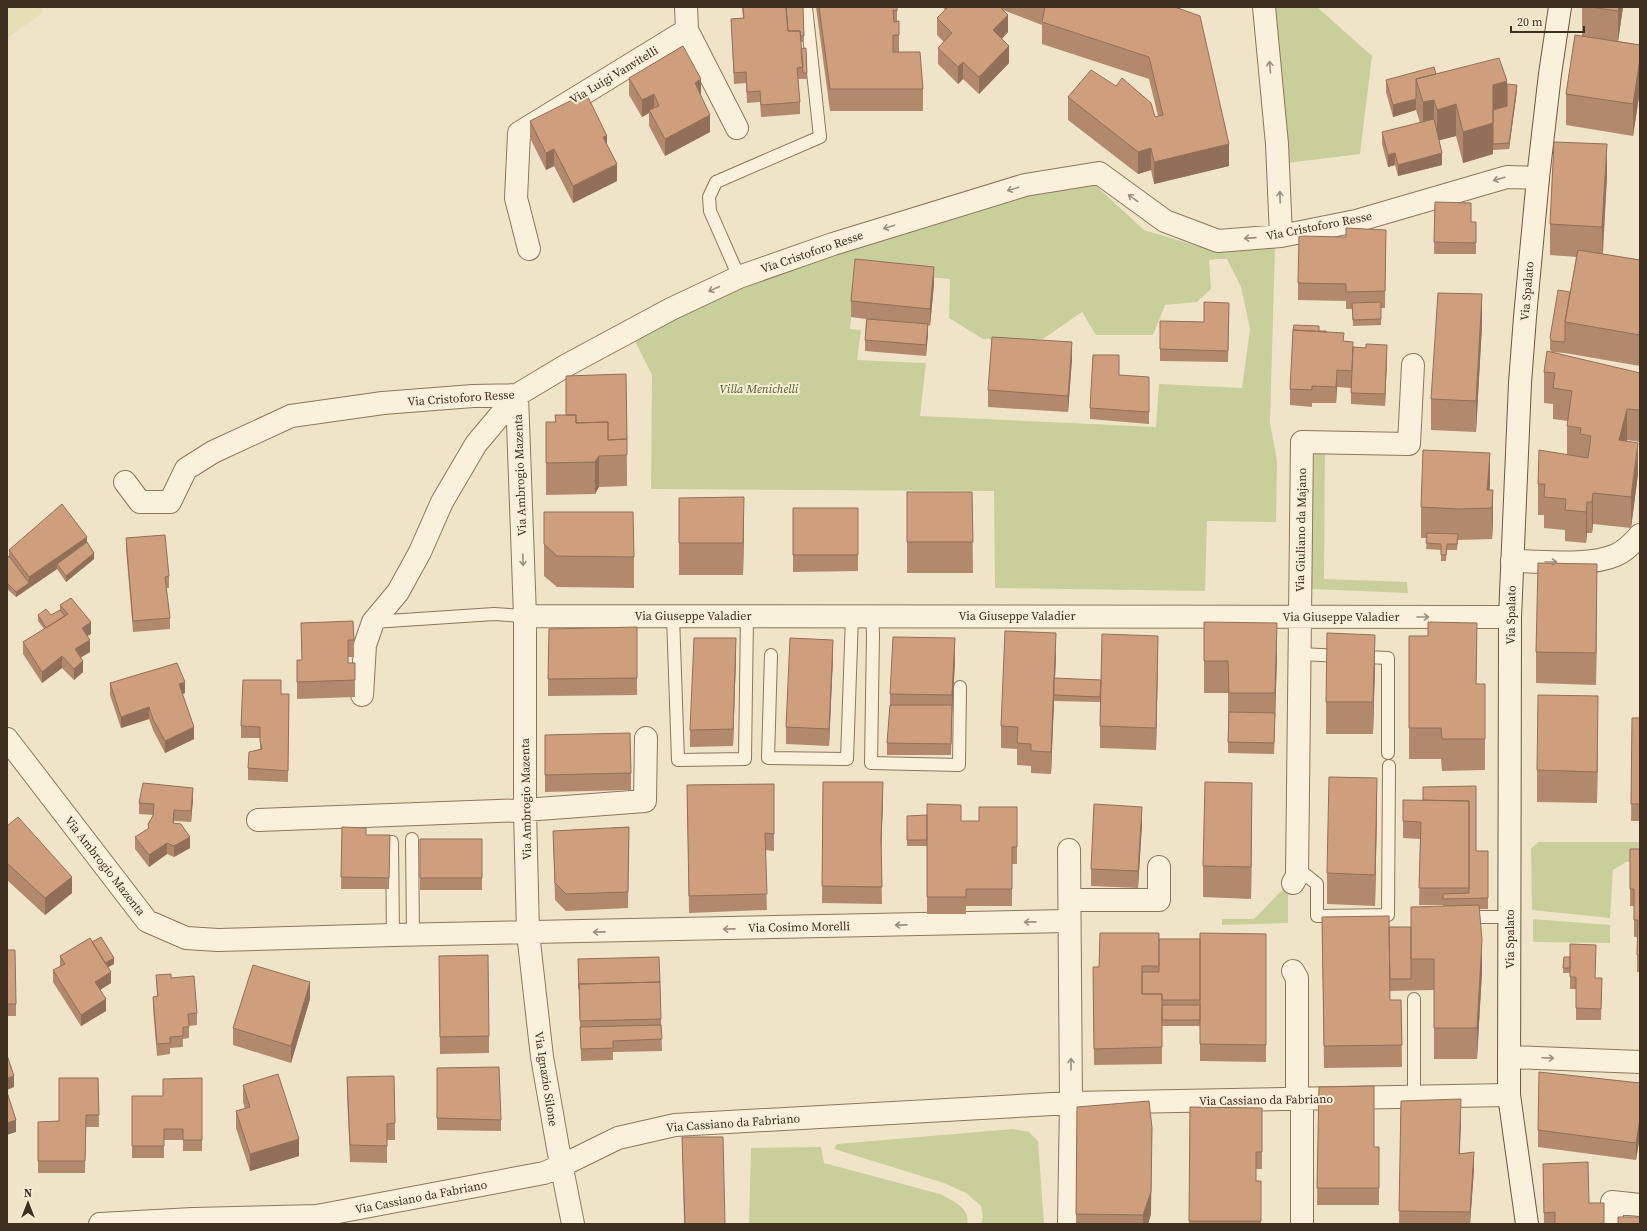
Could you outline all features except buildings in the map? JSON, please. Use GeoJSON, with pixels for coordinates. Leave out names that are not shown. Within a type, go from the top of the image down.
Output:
{"type":"FeatureCollection","features":[{"type":"Feature","properties":{"kind":"street"},"geometry":{"type":"LineString","coordinates":[[686,7],[687,30],[737,128]]}},
{"type":"Feature","properties":{"kind":"street"},"geometry":{"type":"LineString","coordinates":[[1264,7],[1277,144],[1281,236]]}},
{"type":"Feature","properties":{"kind":"street","name":"Via Spalato"},"geometry":{"type":"LineString","coordinates":[[1527,1224],[1509,1095],[1510,617],[1520,383],[1538,178],[1550,74],[1560,7]]}},
{"type":"Feature","properties":{"kind":"street","name":"Via Luigi Vanvitelli"},"geometry":{"type":"LineString","coordinates":[[529,249],[516,198],[519,133],[687,30]]}},
{"type":"Feature","properties":{"kind":"street","name":"Via Cristoforo Resse"},"geometry":{"type":"LineString","coordinates":[[125,482],[140,502],[170,502],[186,469],[213,452],[291,416],[383,404],[473,396],[517,395],[567,365],[671,309],[739,277],[833,244],[1025,185],[1098,173],[1165,221],[1218,241],[1281,236],[1356,220],[1507,177],[1538,178]]}},
{"type":"Feature","properties":{"kind":"street","name":"Via Giuliano da Majano"},"geometry":{"type":"LineString","coordinates":[[1297,878],[1302,442],[1409,444],[1413,364]]}},
{"type":"Feature","properties":{"kind":"street","name":"Via Ambrogio Mazenta"},"geometry":{"type":"LineString","coordinates":[[7,738],[147,921],[186,938],[218,940],[528,933],[525,810],[525,616],[517,395]]}},
{"type":"Feature","properties":{"kind":"street","name":"Via Ambrogio Mazenta"},"geometry":{"type":"LineString","coordinates":[[362,695],[365,645],[373,622],[398,592],[420,552],[442,502],[476,444],[517,395]]}},
{"type":"Feature","properties":{"kind":"street"},"geometry":{"type":"LineString","coordinates":[[1512,561],[1597,561],[1617,554],[1634,542],[1640,535]]}},
{"type":"Feature","properties":{"kind":"street","name":"Via Giuseppe Valadier"},"geometry":{"type":"LineString","coordinates":[[525,616],[1510,617]]}},
{"type":"Feature","properties":{"kind":"street"},"geometry":{"type":"LineString","coordinates":[[258,820],[525,810],[645,801],[646,738]]}},
{"type":"Feature","properties":{"kind":"street"},"geometry":{"type":"LineString","coordinates":[[1069,1224],[1071,1103],[1070,850]]}},
{"type":"Feature","properties":{"kind":"street","name":"Via Cosimo Morelli"},"geometry":{"type":"LineString","coordinates":[[528,933],[1070,911],[1159,900],[1159,867]]}},
{"type":"Feature","properties":{"kind":"street","name":"Via Ignazio Silone"},"geometry":{"type":"LineString","coordinates":[[528,933],[542,1057],[561,1166],[573,1224]]}},
{"type":"Feature","properties":{"kind":"street"},"geometry":{"type":"LineString","coordinates":[[1297,973],[1302,1224]]}},
{"type":"Feature","properties":{"kind":"street"},"geometry":{"type":"LineString","coordinates":[[1509,1057],[1640,1062]]}},
{"type":"Feature","properties":{"kind":"street","name":"Via Cassiano da Fabriano"},"geometry":{"type":"LineString","coordinates":[[100,1224],[317,1216],[544,1173],[618,1138],[675,1125],[1071,1103],[1509,1095]]}},
{"type":"Feature","properties":{"kind":"street"},"geometry":{"type":"LineString","coordinates":[[1612,1224],[1612,1202],[1640,1205]]}},
{"type":"Feature","properties":{"kind":"lane"},"geometry":{"type":"LineString","coordinates":[[739,277],[710,211],[709,197],[716,182],[820,137],[806,7]]}},
{"type":"Feature","properties":{"kind":"lane"},"geometry":{"type":"LineString","coordinates":[[373,622],[494,614],[525,616]]}},
{"type":"Feature","properties":{"kind":"lane"},"geometry":{"type":"LineString","coordinates":[[673,616],[678,760],[745,759],[747,616]]}},
{"type":"Feature","properties":{"kind":"lane"},"geometry":{"type":"LineString","coordinates":[[771,655],[768,758],[847,759],[862,616]]}},
{"type":"Feature","properties":{"kind":"lane"},"geometry":{"type":"LineString","coordinates":[[862,616],[873,634],[871,763],[959,765],[960,687]]}},
{"type":"Feature","properties":{"kind":"lane"},"geometry":{"type":"LineString","coordinates":[[1299,654],[1388,658],[1388,753]]}},
{"type":"Feature","properties":{"kind":"lane"},"geometry":{"type":"LineString","coordinates":[[1297,878],[1317,884],[1317,916],[1388,915],[1389,766]]}},
{"type":"Feature","properties":{"kind":"lane"},"geometry":{"type":"LineString","coordinates":[[403,935],[412,840]]}},
{"type":"Feature","properties":{"kind":"lane"},"geometry":{"type":"LineString","coordinates":[[370,842],[392,842],[403,935]]}},
{"type":"Feature","properties":{"kind":"lane"},"geometry":{"type":"LineString","coordinates":[[1452,917],[1510,917]]}},
{"type":"Feature","properties":{"kind":"lane"},"geometry":{"type":"LineString","coordinates":[[1414,999],[1414,1097]]}},
{"type":"Feature","properties":{"kind":"shaded area"},"geometry":{"type":"Polygon","coordinates":[[[7,7],[43,7],[42,13],[7,38],[7,7]]]}},
{"type":"Feature","properties":{"kind":"green space"},"geometry":{"type":"Polygon","coordinates":[[[1274,7],[1317,7],[1372,56],[1360,154],[1287,163],[1274,7]]]}},
{"type":"Feature","properties":{"kind":"green space","name":"Villa Menichelli"},"geometry":{"type":"Polygon","coordinates":[[[1094,184],[1144,230],[1214,251],[1275,248],[1270,423],[1277,461],[1276,522],[1207,521],[1205,591],[995,588],[994,491],[651,489],[652,375],[635,341],[684,309],[834,252],[1024,195],[1094,184]],[[1227,259],[1209,260],[1211,289],[1197,302],[1165,305],[1153,335],[1096,335],[1082,312],[1043,339],[983,339],[949,318],[950,279],[856,271],[850,329],[861,330],[857,360],[926,363],[920,416],[1156,427],[1159,384],[1242,388],[1250,329],[1241,287],[1227,259]]]}},
{"type":"Feature","properties":{"kind":"green space"},"geometry":{"type":"Polygon","coordinates":[[[1314,447],[1325,447],[1324,579],[1407,582],[1408,593],[1311,589],[1314,447]]]}},
{"type":"Feature","properties":{"kind":"green space"},"geometry":{"type":"Polygon","coordinates":[[[1538,842],[1640,842],[1640,862],[1626,862],[1613,870],[1610,918],[1532,910],[1531,849],[1538,842]]]}},
{"type":"Feature","properties":{"kind":"green space"},"geometry":{"type":"Polygon","coordinates":[[[1288,884],[1288,923],[1222,925],[1222,919],[1254,919],[1288,884]]]}},
{"type":"Feature","properties":{"kind":"green space"},"geometry":{"type":"Polygon","coordinates":[[[1533,919],[1610,925],[1610,943],[1533,942],[1533,919]]]}},
{"type":"Feature","properties":{"kind":"green space"},"geometry":{"type":"Polygon","coordinates":[[[1013,1129],[1029,1132],[1038,1141],[1044,1224],[981,1224],[983,1217],[981,1206],[966,1193],[944,1183],[834,1149],[837,1144],[1013,1129]]]}},
{"type":"Feature","properties":{"kind":"green space"},"geometry":{"type":"Polygon","coordinates":[[[821,1147],[824,1163],[944,1196],[963,1209],[966,1213],[967,1224],[749,1224],[751,1148],[821,1147]]]}}]}
